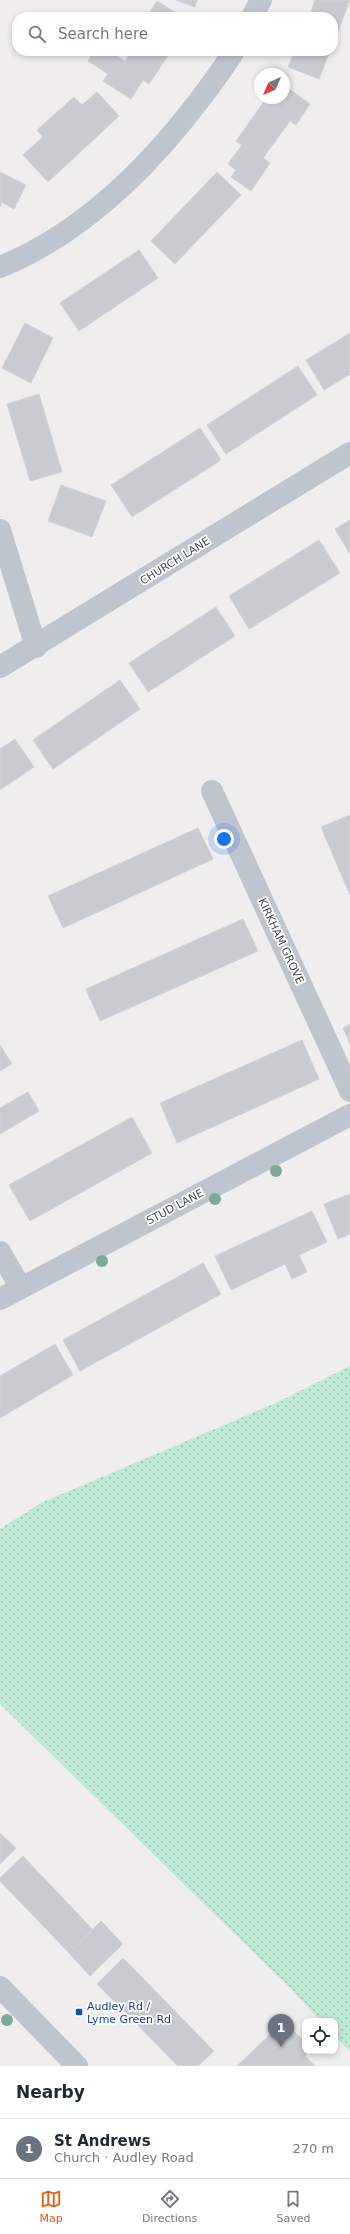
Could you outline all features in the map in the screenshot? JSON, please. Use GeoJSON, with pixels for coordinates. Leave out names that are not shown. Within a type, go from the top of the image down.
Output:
{"type":"FeatureCollection","features":[{"type":"Feature","properties":{"kind":"street"},"geometry":{"type":"LineString","coordinates":[[254,12],[260,0]]}},
{"type":"Feature","properties":{"kind":"street"},"geometry":{"type":"LineString","coordinates":[[0,267],[25,257],[84,218],[136,173],[178,128],[231,56]]}},
{"type":"Feature","properties":{"kind":"street","name":"CHURCH LANE"},"geometry":{"type":"LineString","coordinates":[[0,668],[350,453]]}},
{"type":"Feature","properties":{"kind":"street"},"geometry":{"type":"LineString","coordinates":[[0,530],[36,647]]}},
{"type":"Feature","properties":{"kind":"street","name":"KIRKHAM GROVE"},"geometry":{"type":"LineString","coordinates":[[212,791],[350,1091]]}},
{"type":"Feature","properties":{"kind":"street","name":"STUD LANE"},"geometry":{"type":"LineString","coordinates":[[0,1299],[350,1115]]}},
{"type":"Feature","properties":{"kind":"street"},"geometry":{"type":"LineString","coordinates":[[0,1252],[21,1288]]}},
{"type":"Feature","properties":{"kind":"street"},"geometry":{"type":"LineString","coordinates":[[0,1987],[77,2066]]}},
{"type":"Feature","properties":{"kind":"green space"},"geometry":{"type":"Polygon","coordinates":[[[350,1366],[350,2052],[338,2039],[338,2018],[318,2018],[288,1986],[0,1704],[0,1529],[41,1503],[278,1402],[350,1366]]]}},
{"type":"Feature","properties":{"kind":"building"},"geometry":{"type":"Polygon","coordinates":[[[176,0],[197,0],[195,7],[176,0]]]}},
{"type":"Feature","properties":{"kind":"building"},"geometry":{"type":"Polygon","coordinates":[[[315,0],[350,0],[338,31],[338,12],[311,12],[315,0]]]}},
{"type":"Feature","properties":{"kind":"building"},"geometry":{"type":"Polygon","coordinates":[[[157,1],[175,12],[150,12],[157,1]]]}},
{"type":"Feature","properties":{"kind":"building"},"geometry":{"type":"Polygon","coordinates":[[[91,56],[118,56],[125,61],[128,56],[168,56],[149,84],[143,80],[131,99],[103,81],[108,74],[88,61],[91,56]]]}},
{"type":"Feature","properties":{"kind":"building"},"geometry":{"type":"Polygon","coordinates":[[[293,56],[328,56],[319,79],[288,67],[293,56]]]}},
{"type":"Feature","properties":{"kind":"building"},"geometry":{"type":"Polygon","coordinates":[[[290,89],[310,104],[296,125],[290,121],[263,158],[270,163],[251,191],[231,177],[236,170],[228,164],[242,145],[236,141],[262,104],[290,104],[290,89]]]}},
{"type":"Feature","properties":{"kind":"building"},"geometry":{"type":"Polygon","coordinates":[[[97,92],[119,116],[48,182],[23,155],[43,137],[37,130],[74,97],[82,105],[97,92]]]}},
{"type":"Feature","properties":{"kind":"building"},"geometry":{"type":"Polygon","coordinates":[[[0,172],[26,185],[14,209],[2,202],[0,207],[0,172]]]}},
{"type":"Feature","properties":{"kind":"building"},"geometry":{"type":"Polygon","coordinates":[[[217,172],[241,195],[175,264],[151,241],[217,172]]]}},
{"type":"Feature","properties":{"kind":"building"},"geometry":{"type":"Polygon","coordinates":[[[139,250],[158,278],[79,331],[60,303],[139,250]]]}},
{"type":"Feature","properties":{"kind":"building"},"geometry":{"type":"Polygon","coordinates":[[[25,323],[53,338],[31,383],[2,368],[25,323]]]}},
{"type":"Feature","properties":{"kind":"building"},"geometry":{"type":"Polygon","coordinates":[[[350,333],[350,374],[324,390],[306,360],[350,333]]]}},
{"type":"Feature","properties":{"kind":"building"},"geometry":{"type":"Polygon","coordinates":[[[298,366],[317,395],[226,454],[207,425],[298,366]]]}},
{"type":"Feature","properties":{"kind":"building"},"geometry":{"type":"Polygon","coordinates":[[[39,394],[62,472],[30,481],[7,404],[39,394]]]}},
{"type":"Feature","properties":{"kind":"building"},"geometry":{"type":"Polygon","coordinates":[[[200,428],[221,460],[132,517],[111,485],[200,428]]]}},
{"type":"Feature","properties":{"kind":"building"},"geometry":{"type":"Polygon","coordinates":[[[61,485],[106,501],[92,537],[48,521],[61,485]]]}},
{"type":"Feature","properties":{"kind":"building"},"geometry":{"type":"Polygon","coordinates":[[[350,520],[350,554],[335,529],[350,520]]]}},
{"type":"Feature","properties":{"kind":"building"},"geometry":{"type":"Polygon","coordinates":[[[319,540],[340,573],[249,629],[229,596],[319,540]]]}},
{"type":"Feature","properties":{"kind":"building"},"geometry":{"type":"Polygon","coordinates":[[[216,607],[235,636],[148,692],[129,663],[216,607]]]}},
{"type":"Feature","properties":{"kind":"building"},"geometry":{"type":"Polygon","coordinates":[[[120,680],[140,709],[53,769],[33,740],[120,680]]]}},
{"type":"Feature","properties":{"kind":"building"},"geometry":{"type":"Polygon","coordinates":[[[15,739],[34,767],[0,790],[0,749],[15,739]]]}},
{"type":"Feature","properties":{"kind":"building"},"geometry":{"type":"Polygon","coordinates":[[[350,815],[350,895],[321,827],[350,815]]]}},
{"type":"Feature","properties":{"kind":"building"},"geometry":{"type":"Polygon","coordinates":[[[198,828],[213,859],[63,928],[48,896],[198,828]]]}},
{"type":"Feature","properties":{"kind":"building"},"geometry":{"type":"Polygon","coordinates":[[[243,919],[258,951],[100,1021],[86,989],[243,919]]]}},
{"type":"Feature","properties":{"kind":"building"},"geometry":{"type":"Polygon","coordinates":[[[350,1024],[350,1043],[343,1028],[350,1024]]]}},
{"type":"Feature","properties":{"kind":"building"},"geometry":{"type":"Polygon","coordinates":[[[302,1040],[319,1079],[177,1143],[160,1103],[302,1040]]]}},
{"type":"Feature","properties":{"kind":"building"},"geometry":{"type":"Polygon","coordinates":[[[0,1045],[12,1064],[0,1071],[0,1045]]]}},
{"type":"Feature","properties":{"kind":"building"},"geometry":{"type":"Polygon","coordinates":[[[28,1092],[39,1111],[0,1134],[0,1108],[28,1092]]]}},
{"type":"Feature","properties":{"kind":"building"},"geometry":{"type":"Polygon","coordinates":[[[132,1117],[152,1153],[30,1221],[9,1185],[132,1117]]]}},
{"type":"Feature","properties":{"kind":"building"},"geometry":{"type":"Polygon","coordinates":[[[350,1194],[350,1234],[338,1239],[324,1204],[350,1194]]]}},
{"type":"Feature","properties":{"kind":"building"},"geometry":{"type":"Polygon","coordinates":[[[312,1211],[327,1242],[299,1255],[307,1272],[292,1279],[285,1264],[231,1290],[215,1256],[312,1211]]]}},
{"type":"Feature","properties":{"kind":"building"},"geometry":{"type":"Polygon","coordinates":[[[203,1263],[221,1294],[80,1371],[63,1340],[203,1263]]]}},
{"type":"Feature","properties":{"kind":"building"},"geometry":{"type":"Polygon","coordinates":[[[55,1344],[73,1375],[0,1418],[0,1376],[55,1344]]]}},
{"type":"Feature","properties":{"kind":"building"},"geometry":{"type":"Polygon","coordinates":[[[0,1833],[16,1848],[0,1864],[0,1833]]]}},
{"type":"Feature","properties":{"kind":"building"},"geometry":{"type":"Polygon","coordinates":[[[23,1856],[93,1930],[69,1953],[0,1881],[0,1878],[23,1856]]]}},
{"type":"Feature","properties":{"kind":"building"},"geometry":{"type":"Polygon","coordinates":[[[101,1921],[123,1944],[90,1976],[69,1953],[101,1921]]]}},
{"type":"Feature","properties":{"kind":"building"},"geometry":{"type":"Polygon","coordinates":[[[123,1958],[214,2051],[198,2066],[178,2066],[97,1984],[123,1958]]]}},
{"type":"Feature","properties":{"kind":"building"},"geometry":{"type":"Polygon","coordinates":[[[284,2021],[302,2039],[302,2054],[307,2054],[305,2056],[315,2066],[237,2066],[284,2021]]]}},
{"type":"Feature","properties":{"kind":"place","name":"Audley Rd / Lyme Green Rd"},"geometry":{"type":"Point","coordinates":[79,2012]}},
{"type":"Feature","properties":{"kind":"place","name":"St Andrews"},"geometry":{"type":"Point","coordinates":[281,2047]}}]}
